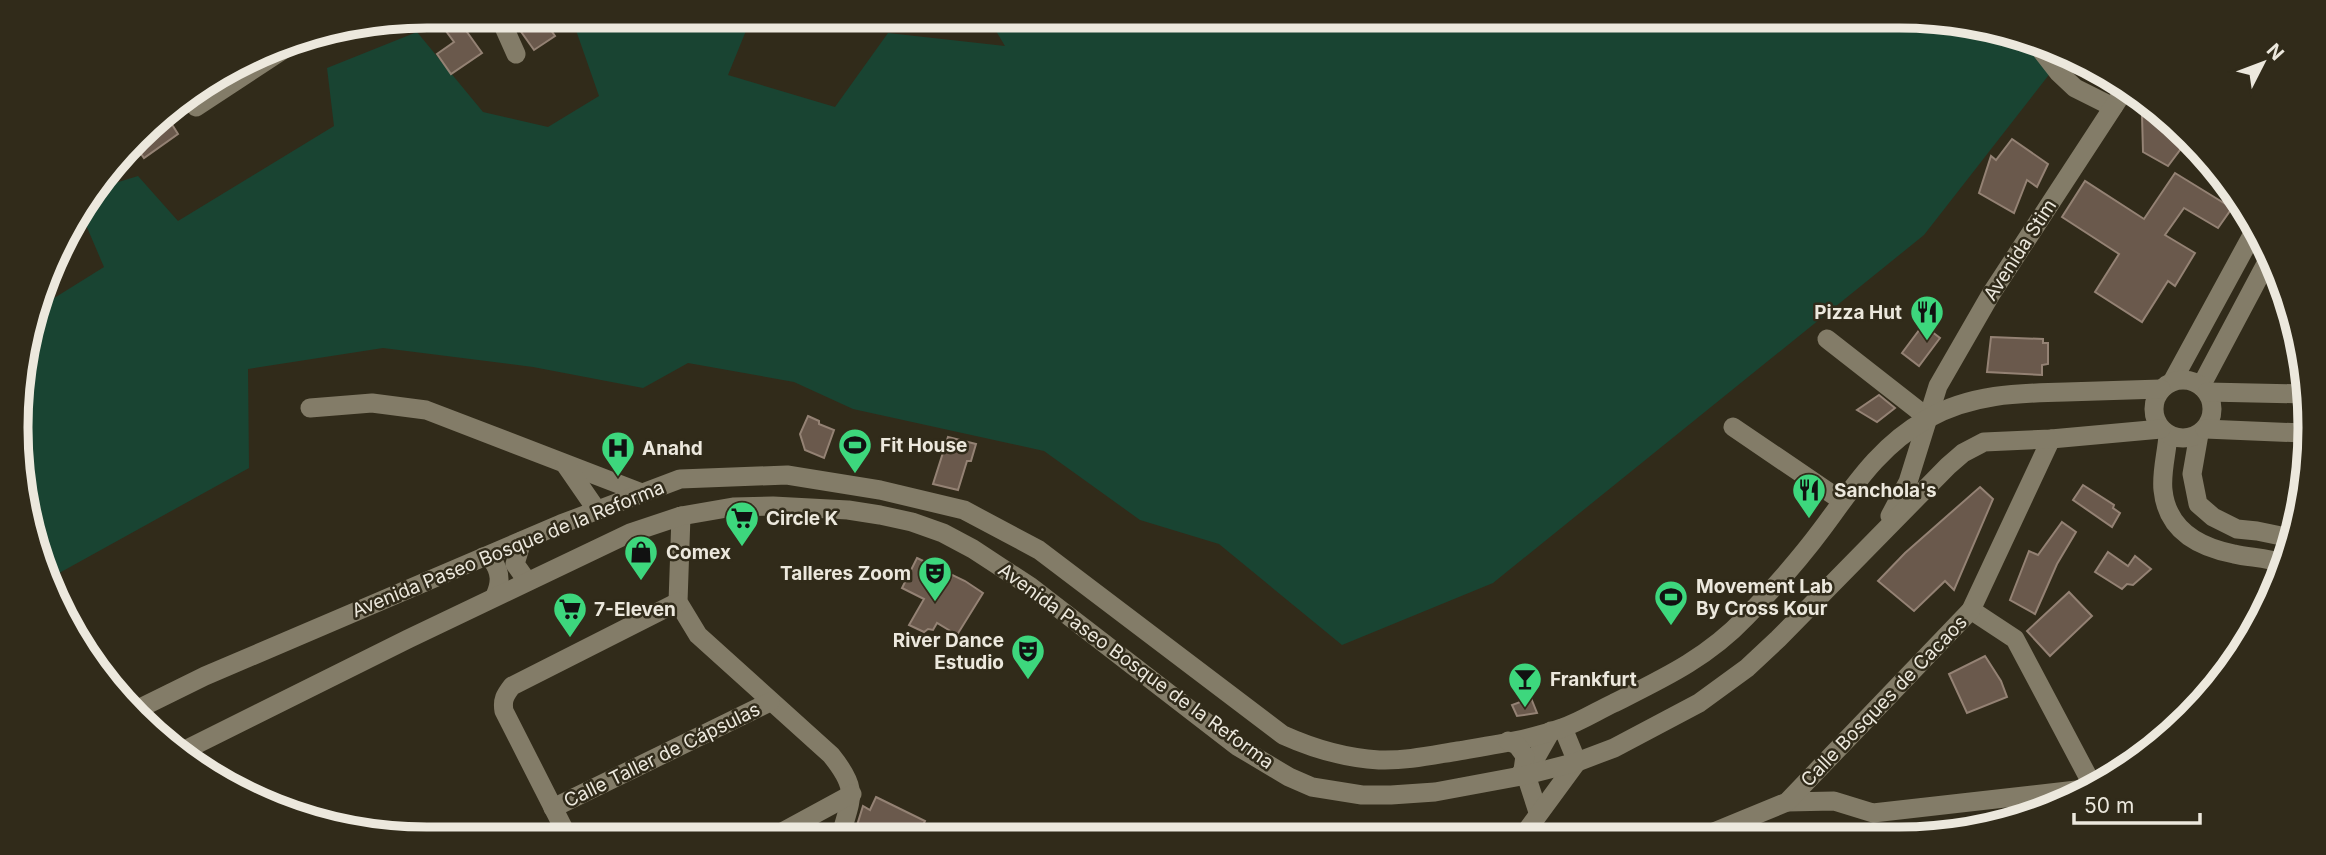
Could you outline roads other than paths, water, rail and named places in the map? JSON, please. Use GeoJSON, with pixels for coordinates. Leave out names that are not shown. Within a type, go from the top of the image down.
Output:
{"type":"FeatureCollection","features":[{"type":"Feature","properties":{"kind":"main road"},"geometry":{"type":"LineString","coordinates":[[504,28],[516,54]]}},
{"type":"Feature","properties":{"kind":"main road"},"geometry":{"type":"LineString","coordinates":[[2046,56],[2075,88],[2113,107]]}},
{"type":"Feature","properties":{"kind":"main road"},"geometry":{"type":"LineString","coordinates":[[194,104],[196,107],[260,65]]}},
{"type":"Feature","properties":{"kind":"main road","name":"Avenida Stim"},"geometry":{"type":"LineString","coordinates":[[1882,533],[1908,482],[1938,386],[1991,294],[2121,95]]}},
{"type":"Feature","properties":{"kind":"main road"},"geometry":{"type":"LineString","coordinates":[[2250,238],[2153,406],[2156,422],[2165,432],[2186,438],[2202,431],[2298,433]]}},
{"type":"Feature","properties":{"kind":"main road"},"geometry":{"type":"LineString","coordinates":[[2264,267],[2204,389],[2212,408],[2211,417],[2202,431],[2192,474],[2198,503],[2213,517],[2237,529],[2283,536]]}},
{"type":"Feature","properties":{"kind":"main road"},"geometry":{"type":"LineString","coordinates":[[1827,339],[1928,418]]}},
{"type":"Feature","properties":{"kind":"main road"},"geometry":{"type":"LineString","coordinates":[[2166,385],[2184,380],[2204,389],[2296,394]]}},
{"type":"Feature","properties":{"kind":"main road","name":"Avenida Paseo Bosque de la Reforma"},"geometry":{"type":"LineString","coordinates":[[142,707],[205,676],[596,509],[680,479],[787,475],[880,490],[964,510],[1039,550],[1283,735],[1334,754],[1382,760],[1407,759],[1557,729],[1688,664],[1726,637],[1775,587],[1876,459],[1928,418],[1952,407],[1992,397],[2166,385]]}},
{"type":"Feature","properties":{"kind":"main road"},"geometry":{"type":"LineString","coordinates":[[310,408],[372,402],[426,410],[642,493]]}},
{"type":"Feature","properties":{"kind":"main road"},"geometry":{"type":"LineString","coordinates":[[1732,427],[1842,501]]}},
{"type":"Feature","properties":{"kind":"main road"},"geometry":{"type":"LineString","coordinates":[[2165,432],[2163,489],[2169,517],[2184,533],[2202,542],[2233,554],[2275,562]]}},
{"type":"Feature","properties":{"kind":"main road","name":"Avenida Paseo Bosque de la Reforma"},"geometry":{"type":"LineString","coordinates":[[189,748],[495,596],[629,533],[681,516],[733,507],[773,506],[848,510],[880,515],[943,533],[1031,587],[1237,746],[1280,772],[1312,787],[1362,795],[1412,794],[1522,775],[1577,762],[1637,736],[1719,689],[1778,639],[1948,466],[1973,446],[2007,440],[2165,432]]}},
{"type":"Feature","properties":{"kind":"main road","name":"Calle Bosques de Cacaos"},"geometry":{"type":"LineString","coordinates":[[1726,827],[1787,802],[1971,610],[2051,439]]}},
{"type":"Feature","properties":{"kind":"main road"},"geometry":{"type":"LineString","coordinates":[[565,464],[596,509]]}},
{"type":"Feature","properties":{"kind":"main road"},"geometry":{"type":"LineString","coordinates":[[681,516],[678,602],[698,635],[831,755],[846,773],[852,794],[843,827]]}},
{"type":"Feature","properties":{"kind":"main road"},"geometry":{"type":"LineString","coordinates":[[2255,557],[2257,531]]}},
{"type":"Feature","properties":{"kind":"main road"},"geometry":{"type":"LineString","coordinates":[[522,541],[515,564],[527,581]]}},
{"type":"Feature","properties":{"kind":"main road"},"geometry":{"type":"LineString","coordinates":[[483,557],[492,560],[499,575],[495,596]]}},
{"type":"Feature","properties":{"kind":"main road"},"geometry":{"type":"LineString","coordinates":[[1031,587],[1042,587],[1052,582],[1056,575],[1050,558]]}},
{"type":"Feature","properties":{"kind":"main road"},"geometry":{"type":"LineString","coordinates":[[1060,611],[1059,601],[1065,591],[1072,587],[1086,586]]}},
{"type":"Feature","properties":{"kind":"main road"},"geometry":{"type":"LineString","coordinates":[[563,827],[504,711],[506,694],[512,686],[678,602]]}},
{"type":"Feature","properties":{"kind":"main road"},"geometry":{"type":"LineString","coordinates":[[1971,610],[2015,639],[2089,778]]}},
{"type":"Feature","properties":{"kind":"main road","name":"Calle Taller de Cápsulas"},"geometry":{"type":"LineString","coordinates":[[553,808],[770,702]]}},
{"type":"Feature","properties":{"kind":"main road"},"geometry":{"type":"LineString","coordinates":[[1522,775],[1557,729],[1577,762],[1528,827]]}},
{"type":"Feature","properties":{"kind":"main road"},"geometry":{"type":"LineString","coordinates":[[1507,741],[1517,745],[1525,756],[1522,775],[1538,812]]}},
{"type":"Feature","properties":{"kind":"main road"},"geometry":{"type":"LineString","coordinates":[[1787,802],[1834,800],[1873,813],[2063,792]]}},
{"type":"Feature","properties":{"kind":"main road"},"geometry":{"type":"LineString","coordinates":[[791,827],[852,794]]}},
{"type":"Feature","properties":{"kind":"place","name":"Pizza Hut"},"geometry":{"type":"Point","coordinates":[1927,342]}},
{"type":"Feature","properties":{"kind":"place","name":"Fit House"},"geometry":{"type":"Point","coordinates":[855,475]}},
{"type":"Feature","properties":{"kind":"place","name":"Anahd"},"geometry":{"type":"Point","coordinates":[618,478]}},
{"type":"Feature","properties":{"kind":"place","name":"Sanchola's"},"geometry":{"type":"Point","coordinates":[1809,520]}},
{"type":"Feature","properties":{"kind":"place","name":"Circle K"},"geometry":{"type":"Point","coordinates":[742,548]}},
{"type":"Feature","properties":{"kind":"place","name":"Comex"},"geometry":{"type":"Point","coordinates":[641,582]}},
{"type":"Feature","properties":{"kind":"place","name":"Talleres Zoom"},"geometry":{"type":"Point","coordinates":[935,603]}},
{"type":"Feature","properties":{"kind":"place","name":"Movement Lab By Cross Kour"},"geometry":{"type":"Point","coordinates":[1671,627]}},
{"type":"Feature","properties":{"kind":"place","name":"7-Eleven"},"geometry":{"type":"Point","coordinates":[570,639]}},
{"type":"Feature","properties":{"kind":"place","name":"River Dance Estudio"},"geometry":{"type":"Point","coordinates":[1028,681]}},
{"type":"Feature","properties":{"kind":"place","name":"Frankfurt"},"geometry":{"type":"Point","coordinates":[1525,709]}}]}
